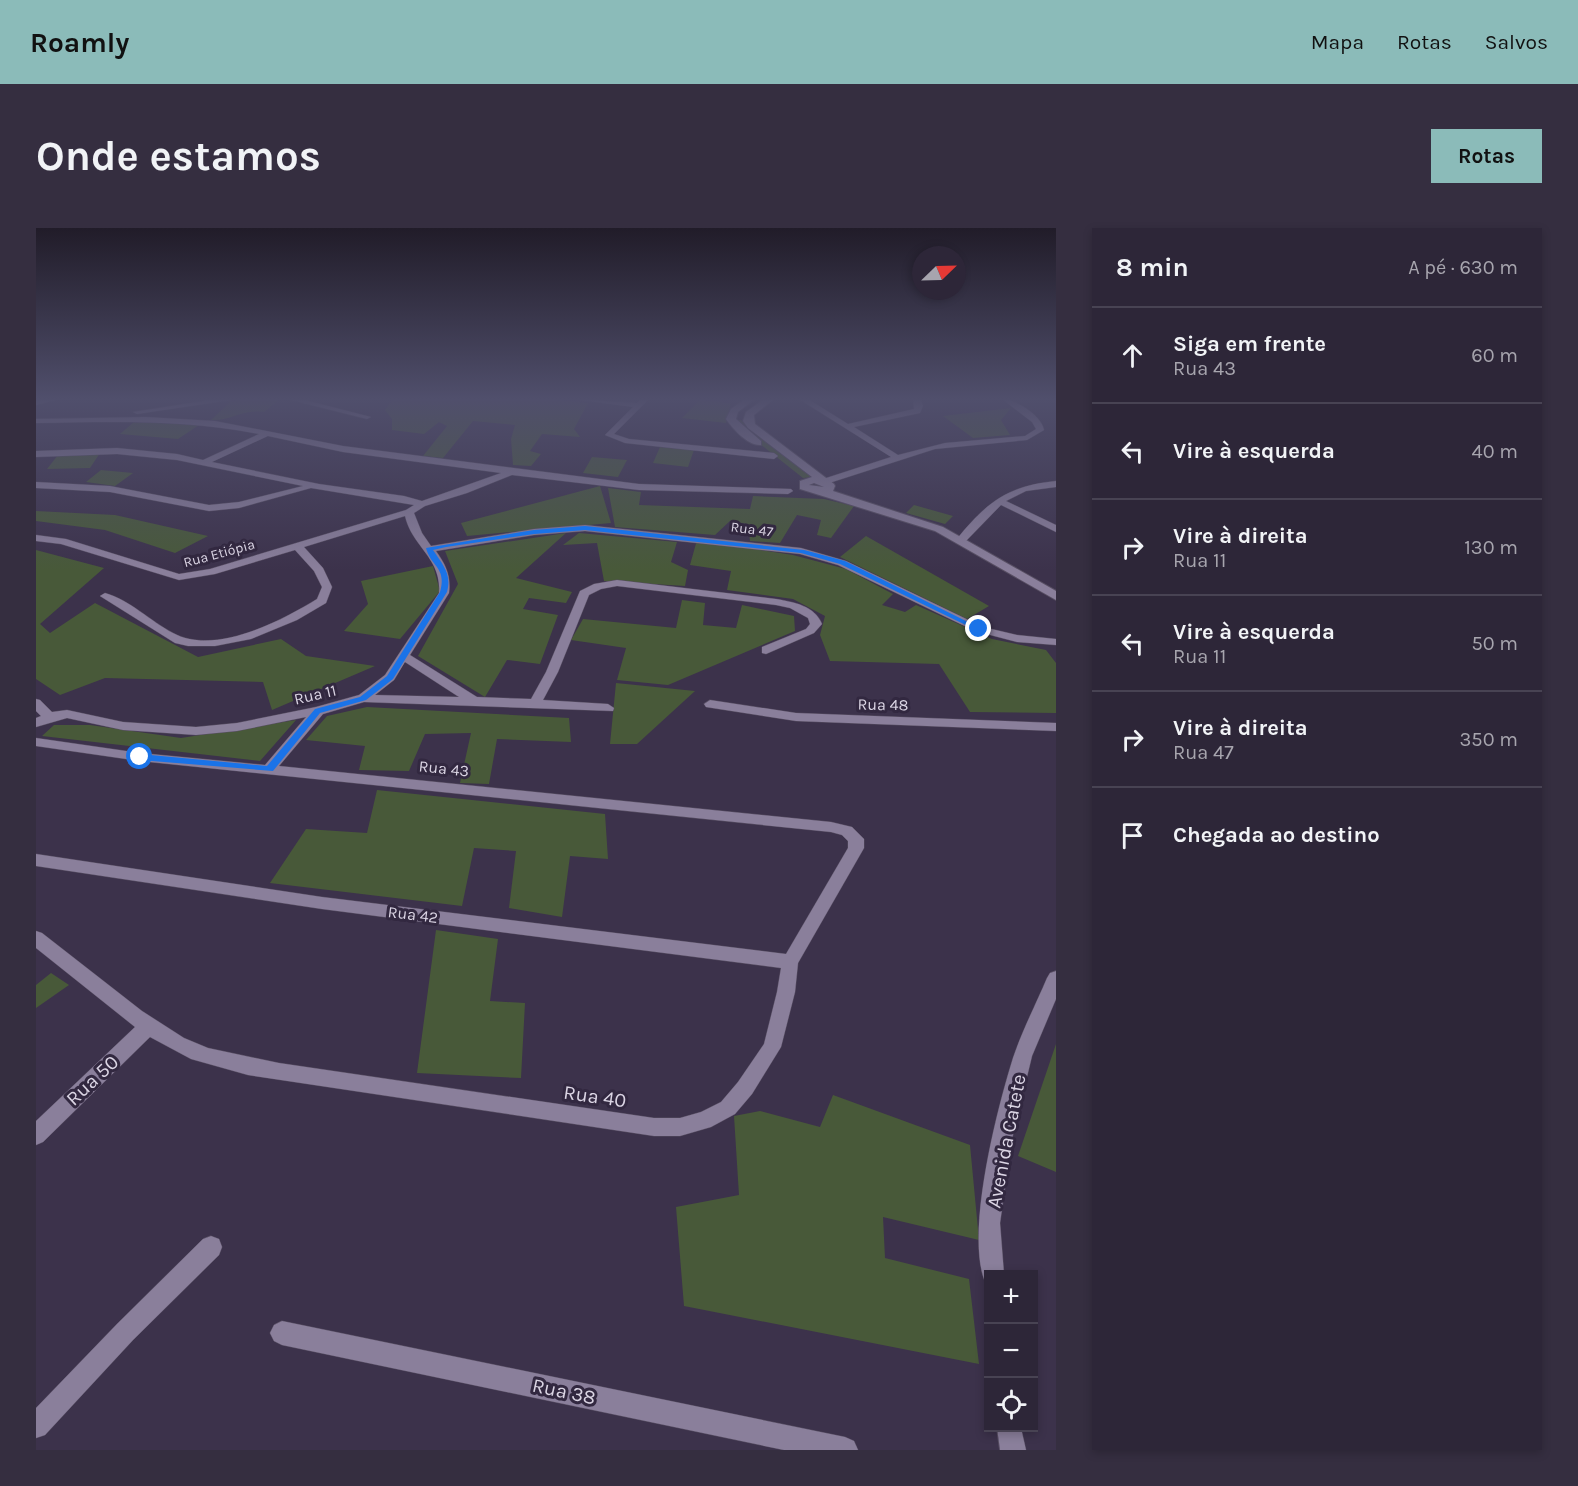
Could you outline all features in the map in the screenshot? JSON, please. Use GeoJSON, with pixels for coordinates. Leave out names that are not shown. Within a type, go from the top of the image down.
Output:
{"type":"FeatureCollection","features":[{"type":"Feature","properties":{"kind":"main road"},"geometry":{"type":"LineString","coordinates":[[773,456],[777,459]]}},
{"type":"Feature","properties":{"kind":"main road"},"geometry":{"type":"LineString","coordinates":[[785,456],[822,488],[856,502],[922,523],[961,540],[1056,596]]}},
{"type":"Feature","properties":{"kind":"main road"},"geometry":{"type":"LineString","coordinates":[[788,491],[801,482],[814,480],[822,488]]}},
{"type":"Feature","properties":{"kind":"main road"},"geometry":{"type":"LineString","coordinates":[[788,491],[822,488]]}},
{"type":"Feature","properties":{"kind":"street"},"geometry":{"type":"LineString","coordinates":[[157,456],[206,461],[291,486],[319,487],[404,499],[422,504]]}},
{"type":"Feature","properties":{"kind":"street"},"geometry":{"type":"LineString","coordinates":[[206,461],[217,456]]}},
{"type":"Feature","properties":{"kind":"street"},"geometry":{"type":"LineString","coordinates":[[394,456],[639,487],[788,491]]}},
{"type":"Feature","properties":{"kind":"street"},"geometry":{"type":"LineString","coordinates":[[752,456],[777,459]]}},
{"type":"Feature","properties":{"kind":"street"},"geometry":{"type":"LineString","coordinates":[[822,488],[846,476],[904,456]]}},
{"type":"Feature","properties":{"kind":"street"},"geometry":{"type":"LineString","coordinates":[[409,512],[422,504],[455,495],[511,472]]}},
{"type":"Feature","properties":{"kind":"street"},"geometry":{"type":"LineString","coordinates":[[961,540],[999,501],[1023,488],[1056,484]]}},
{"type":"Feature","properties":{"kind":"street"},"geometry":{"type":"LineString","coordinates":[[36,485],[110,489],[209,508],[239,505],[291,486]]}},
{"type":"Feature","properties":{"kind":"street"},"geometry":{"type":"LineString","coordinates":[[999,501],[1056,529]]}},
{"type":"Feature","properties":{"kind":"street","name":"Rua Etiópia"},"geometry":{"type":"LineString","coordinates":[[36,538],[62,541],[179,577],[211,572],[409,512]]}},
{"type":"Feature","properties":{"kind":"street","name":"Rua 11"},"geometry":{"type":"LineString","coordinates":[[36,723],[49,717],[67,714],[123,726],[196,731],[237,727],[318,711],[363,698],[390,677],[444,592],[445,572],[429,549],[416,536],[409,512]]}},
{"type":"Feature","properties":{"kind":"street","name":"Rua 47"},"geometry":{"type":"LineString","coordinates":[[429,549],[534,532],[585,528],[792,549],[821,555],[842,563],[956,619],[999,636],[1056,642]]}},
{"type":"Feature","properties":{"kind":"street"},"geometry":{"type":"LineString","coordinates":[[105,596],[122,603],[153,627],[182,642],[217,644],[255,635],[322,602],[327,587],[324,579],[296,545]]}},
{"type":"Feature","properties":{"kind":"street"},"geometry":{"type":"LineString","coordinates":[[535,703],[552,672],[584,593],[598,586],[617,582],[776,602],[793,605],[813,616],[816,624],[810,631],[766,650]]}},
{"type":"Feature","properties":{"kind":"street"},"geometry":{"type":"LineString","coordinates":[[404,656],[477,703]]}},
{"type":"Feature","properties":{"kind":"street"},"geometry":{"type":"LineString","coordinates":[[363,698],[535,703],[608,708]]}},
{"type":"Feature","properties":{"kind":"street"},"geometry":{"type":"LineString","coordinates":[[36,703],[49,717]]}},
{"type":"Feature","properties":{"kind":"street","name":"Rua 48"},"geometry":{"type":"LineString","coordinates":[[710,704],[796,717],[1056,727]]}},
{"type":"Feature","properties":{"kind":"street"},"geometry":{"type":"LineString","coordinates":[[269,769],[318,711]]}},
{"type":"Feature","properties":{"kind":"street","name":"Rua 43"},"geometry":{"type":"LineString","coordinates":[[36,742],[140,757],[808,824],[848,831]]}},
{"type":"Feature","properties":{"kind":"street","name":"Rua 40"},"geometry":{"type":"LineString","coordinates":[[36,938],[149,1026],[195,1052],[212,1058],[279,1072],[654,1127],[680,1127],[704,1120],[728,1108],[745,1088],[772,1047],[786,992],[790,962],[856,848],[856,839],[848,831]]}},
{"type":"Feature","properties":{"kind":"street","name":"Rua 42"},"geometry":{"type":"LineString","coordinates":[[36,860],[322,903],[790,962]]}},
{"type":"Feature","properties":{"kind":"street","name":"Avenida Catete"},"geometry":{"type":"LineString","coordinates":[[993,1270],[989,1223],[1002,1139],[1023,1056],[1056,978]]}},
{"type":"Feature","properties":{"kind":"street","name":"Rua 50"},"geometry":{"type":"LineString","coordinates":[[36,1135],[149,1026]]}},
{"type":"Feature","properties":{"kind":"street"},"geometry":{"type":"LineString","coordinates":[[36,1426],[211,1247]]}},
{"type":"Feature","properties":{"kind":"street","name":"Rua 38"},"geometry":{"type":"LineString","coordinates":[[282,1333],[845,1450]]}},
{"type":"Feature","properties":{"kind":"street"},"geometry":{"type":"LineString","coordinates":[[1010,1432],[1013,1450]]}},
{"type":"Feature","properties":{"kind":"green space"},"geometry":{"type":"Polygon","coordinates":[[[57,456],[98,456],[90,468],[47,469],[57,456]]]}},
{"type":"Feature","properties":{"kind":"green space"},"geometry":{"type":"Polygon","coordinates":[[[512,456],[539,456],[531,466],[513,465],[512,456]]]}},
{"type":"Feature","properties":{"kind":"green space"},"geometry":{"type":"Polygon","coordinates":[[[656,456],[692,456],[688,467],[653,463],[656,456]]]}},
{"type":"Feature","properties":{"kind":"green space"},"geometry":{"type":"Polygon","coordinates":[[[775,456],[785,456],[814,477],[803,478],[775,456]]]}},
{"type":"Feature","properties":{"kind":"green space"},"geometry":{"type":"Polygon","coordinates":[[[592,457],[627,460],[618,477],[583,473],[592,457]]]}},
{"type":"Feature","properties":{"kind":"green space"},"geometry":{"type":"Polygon","coordinates":[[[101,470],[133,473],[115,486],[86,482],[101,470]]]}},
{"type":"Feature","properties":{"kind":"green space"},"geometry":{"type":"Polygon","coordinates":[[[600,486],[611,523],[467,536],[461,523],[600,486]]]}},
{"type":"Feature","properties":{"kind":"green space"},"geometry":{"type":"Polygon","coordinates":[[[608,488],[641,492],[639,505],[750,509],[753,496],[824,499],[854,506],[831,538],[817,535],[821,520],[797,515],[780,543],[750,541],[748,524],[730,521],[715,535],[615,527],[608,488]]]}},
{"type":"Feature","properties":{"kind":"green space"},"geometry":{"type":"Polygon","coordinates":[[[914,505],[953,516],[945,524],[906,513],[914,505]]]}},
{"type":"Feature","properties":{"kind":"green space"},"geometry":{"type":"Polygon","coordinates":[[[36,511],[115,515],[208,536],[175,553],[105,530],[36,521],[36,511]]]}},
{"type":"Feature","properties":{"kind":"green space"},"geometry":{"type":"Polygon","coordinates":[[[566,533],[516,578],[572,592],[566,603],[529,598],[523,609],[558,615],[540,664],[507,660],[485,697],[418,656],[458,584],[445,551],[566,533]]]}},
{"type":"Feature","properties":{"kind":"green space"},"geometry":{"type":"Polygon","coordinates":[[[579,533],[677,542],[671,562],[688,570],[685,586],[604,581],[597,543],[563,545],[579,533]]]}},
{"type":"Feature","properties":{"kind":"green space"},"geometry":{"type":"Polygon","coordinates":[[[866,536],[989,606],[967,619],[840,557],[866,536]]]}},
{"type":"Feature","properties":{"kind":"green space"},"geometry":{"type":"Polygon","coordinates":[[[697,540],[793,555],[846,569],[893,594],[882,605],[905,612],[916,605],[992,639],[1046,650],[1056,663],[1056,713],[970,712],[939,664],[830,661],[820,635],[825,616],[793,599],[727,590],[731,571],[690,565],[697,540]]]}},
{"type":"Feature","properties":{"kind":"green space"},"geometry":{"type":"Polygon","coordinates":[[[36,550],[104,568],[40,624],[50,633],[95,603],[198,657],[281,639],[306,656],[375,666],[272,710],[263,682],[105,678],[60,695],[36,679],[36,550]]]}},
{"type":"Feature","properties":{"kind":"green space"},"geometry":{"type":"Polygon","coordinates":[[[433,566],[440,591],[400,639],[344,631],[368,604],[361,581],[433,566]]]}},
{"type":"Feature","properties":{"kind":"green space"},"geometry":{"type":"Polygon","coordinates":[[[682,600],[705,603],[703,625],[736,628],[742,605],[794,616],[795,631],[668,685],[617,680],[626,648],[571,640],[583,619],[676,628],[682,600]]]}},
{"type":"Feature","properties":{"kind":"green space"},"geometry":{"type":"Polygon","coordinates":[[[616,683],[695,691],[637,744],[610,744],[616,683]]]}},
{"type":"Feature","properties":{"kind":"green space"},"geometry":{"type":"Polygon","coordinates":[[[367,707],[569,718],[571,742],[497,739],[489,784],[460,783],[471,733],[425,734],[409,771],[359,770],[365,746],[306,740],[327,716],[367,707]]]}},
{"type":"Feature","properties":{"kind":"green space"},"geometry":{"type":"Polygon","coordinates":[[[296,720],[260,761],[42,736],[54,725],[90,725],[181,738],[296,720]]]}},
{"type":"Feature","properties":{"kind":"green space"},"geometry":{"type":"Polygon","coordinates":[[[377,790],[605,814],[608,859],[570,856],[562,917],[509,908],[516,851],[474,848],[462,906],[270,883],[306,829],[367,833],[377,790]]]}},
{"type":"Feature","properties":{"kind":"green space"},"geometry":{"type":"Polygon","coordinates":[[[436,930],[498,939],[490,1001],[525,1003],[521,1078],[417,1073],[436,930]]]}},
{"type":"Feature","properties":{"kind":"green space"},"geometry":{"type":"Polygon","coordinates":[[[51,973],[69,985],[36,1008],[36,985],[51,973]]]}},
{"type":"Feature","properties":{"kind":"green space"},"geometry":{"type":"Polygon","coordinates":[[[1056,1044],[1056,1172],[1018,1156],[1056,1044]]]}},
{"type":"Feature","properties":{"kind":"green space"},"geometry":{"type":"Polygon","coordinates":[[[833,1095],[970,1145],[979,1240],[883,1217],[885,1258],[969,1279],[979,1364],[684,1306],[676,1207],[739,1195],[734,1116],[760,1111],[820,1127],[833,1095]]]}},
{"type":"Feature","properties":{"kind":"route"},"geometry":{"type":"LineString","coordinates":[[140,757],[269,769],[318,711],[363,698],[390,677],[444,592],[445,572],[429,549],[446,545],[534,532],[585,528],[801,551],[842,563],[979,629]]}}]}
